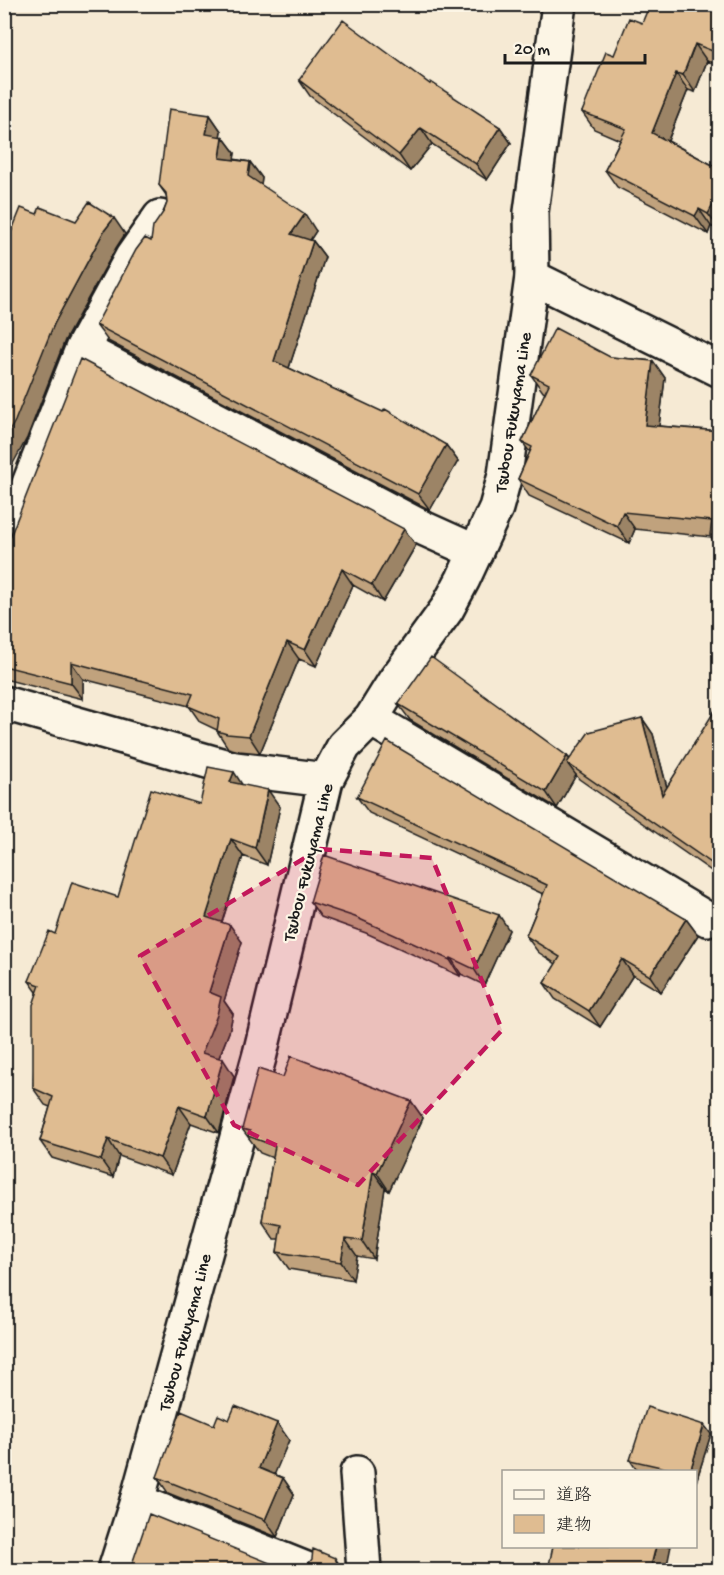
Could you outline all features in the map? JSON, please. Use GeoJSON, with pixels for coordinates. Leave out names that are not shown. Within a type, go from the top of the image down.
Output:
{"type":"FeatureCollection","features":[{"type":"Feature","properties":{"kind":"street","name":"Tsubou Fukuyama Line"},"geometry":{"type":"LineString","coordinates":[[115,1570],[137,1501],[260,1054],[326,780],[344,746],[371,719],[394,682],[447,609],[496,508],[505,475],[532,277],[531,212],[559,4]]}},
{"type":"Feature","properties":{"kind":"street"},"geometry":{"type":"LineString","coordinates":[[4,548],[82,349],[132,257],[160,217]]}},
{"type":"Feature","properties":{"kind":"street"},"geometry":{"type":"LineString","coordinates":[[532,277],[718,367]]}},
{"type":"Feature","properties":{"kind":"street"},"geometry":{"type":"LineString","coordinates":[[82,349],[425,530],[476,552]]}},
{"type":"Feature","properties":{"kind":"street"},"geometry":{"type":"LineString","coordinates":[[4,702],[235,769],[326,780]]}},
{"type":"Feature","properties":{"kind":"street"},"geometry":{"type":"LineString","coordinates":[[371,719],[707,920]]}},
{"type":"Feature","properties":{"kind":"street"},"geometry":{"type":"LineString","coordinates":[[357,1473],[364,1570]]}},
{"type":"Feature","properties":{"kind":"street"},"geometry":{"type":"LineString","coordinates":[[137,1501],[306,1569]]}},
{"type":"Feature","properties":{"kind":"highlighted area"},"geometry":{"type":"Polygon","coordinates":[[[320,849],[432,858],[502,1030],[358,1185],[234,1125],[140,956],[320,849]]]}},
{"type":"Feature","properties":{"kind":"building"},"geometry":{"type":"Polygon","coordinates":[[[650,4],[696,4],[720,14],[720,54],[695,44],[683,75],[676,73],[652,133],[720,169],[720,192],[708,214],[699,209],[695,216],[605,170],[626,129],[582,112],[606,52],[614,55],[629,18],[642,23],[650,4]]]}},
{"type":"Feature","properties":{"kind":"building"},"geometry":{"type":"Polygon","coordinates":[[[343,20],[430,84],[431,82],[500,127],[476,164],[421,128],[399,155],[299,80],[343,20]]]}},
{"type":"Feature","properties":{"kind":"building"},"geometry":{"type":"Polygon","coordinates":[[[169,109],[210,115],[206,134],[223,137],[220,158],[250,162],[248,176],[305,214],[291,234],[313,241],[274,361],[383,412],[385,409],[446,445],[418,494],[96,325],[136,250],[145,238],[151,241],[153,227],[167,203],[166,193],[159,185],[169,109]]]}},
{"type":"Feature","properties":{"kind":"building"},"geometry":{"type":"Polygon","coordinates":[[[89,202],[114,218],[104,231],[54,324],[15,421],[4,441],[4,250],[21,208],[37,214],[40,207],[76,221],[89,202]]]}},
{"type":"Feature","properties":{"kind":"building"},"geometry":{"type":"Polygon","coordinates":[[[555,328],[610,357],[653,361],[645,425],[720,431],[720,536],[710,535],[712,521],[623,512],[617,526],[518,479],[532,447],[522,442],[549,384],[531,375],[555,328]]]}},
{"type":"Feature","properties":{"kind":"building"},"geometry":{"type":"Polygon","coordinates":[[[80,359],[404,529],[372,585],[342,569],[305,650],[287,642],[249,736],[217,731],[219,719],[188,706],[193,694],[71,662],[71,683],[4,666],[4,543],[10,537],[80,359]]]}},
{"type":"Feature","properties":{"kind":"building"},"geometry":{"type":"Polygon","coordinates":[[[431,657],[567,756],[546,792],[398,704],[431,657]]]}},
{"type":"Feature","properties":{"kind":"building"},"geometry":{"type":"Polygon","coordinates":[[[717,707],[720,708],[720,869],[567,763],[589,732],[642,718],[662,795],[717,707]]]}},
{"type":"Feature","properties":{"kind":"building"},"geometry":{"type":"Polygon","coordinates":[[[387,741],[686,919],[650,976],[622,959],[589,1011],[544,983],[560,957],[526,936],[547,885],[357,797],[387,741]]]}},
{"type":"Feature","properties":{"kind":"building"},"geometry":{"type":"Polygon","coordinates":[[[208,767],[234,772],[230,782],[268,790],[255,848],[231,839],[206,917],[230,925],[209,992],[221,997],[217,1015],[202,1053],[223,1059],[207,1116],[179,1106],[160,1158],[108,1139],[101,1160],[40,1141],[53,1097],[33,1088],[33,1005],[40,985],[29,981],[49,931],[55,934],[72,882],[118,897],[151,789],[200,804],[208,767]]]}},
{"type":"Feature","properties":{"kind":"building"},"geometry":{"type":"Polygon","coordinates":[[[324,855],[499,915],[474,969],[355,917],[310,902],[324,855]]]}},
{"type":"Feature","properties":{"kind":"building"},"geometry":{"type":"Polygon","coordinates":[[[291,1056],[411,1101],[377,1173],[373,1171],[362,1241],[345,1239],[341,1262],[277,1252],[281,1225],[262,1221],[275,1146],[248,1136],[250,1131],[242,1129],[258,1069],[283,1077],[291,1056]]]}},
{"type":"Feature","properties":{"kind":"building"},"geometry":{"type":"Polygon","coordinates":[[[235,1406],[277,1423],[259,1468],[283,1478],[265,1520],[157,1477],[181,1411],[214,1425],[218,1415],[229,1420],[235,1406]]]}},
{"type":"Feature","properties":{"kind":"building"},"geometry":{"type":"Polygon","coordinates":[[[647,1407],[704,1425],[691,1470],[674,1470],[630,1460],[647,1407]]]}},
{"type":"Feature","properties":{"kind":"building"},"geometry":{"type":"Polygon","coordinates":[[[149,1514],[287,1570],[130,1570],[149,1514]]]}},
{"type":"Feature","properties":{"kind":"building"},"geometry":{"type":"Polygon","coordinates":[[[553,1548],[656,1548],[650,1570],[548,1570],[553,1548]]]}},
{"type":"Feature","properties":{"kind":"building"},"geometry":{"type":"Polygon","coordinates":[[[313,1549],[335,1558],[337,1563],[333,1570],[298,1570],[306,1567],[312,1559],[313,1549]]]}}]}
